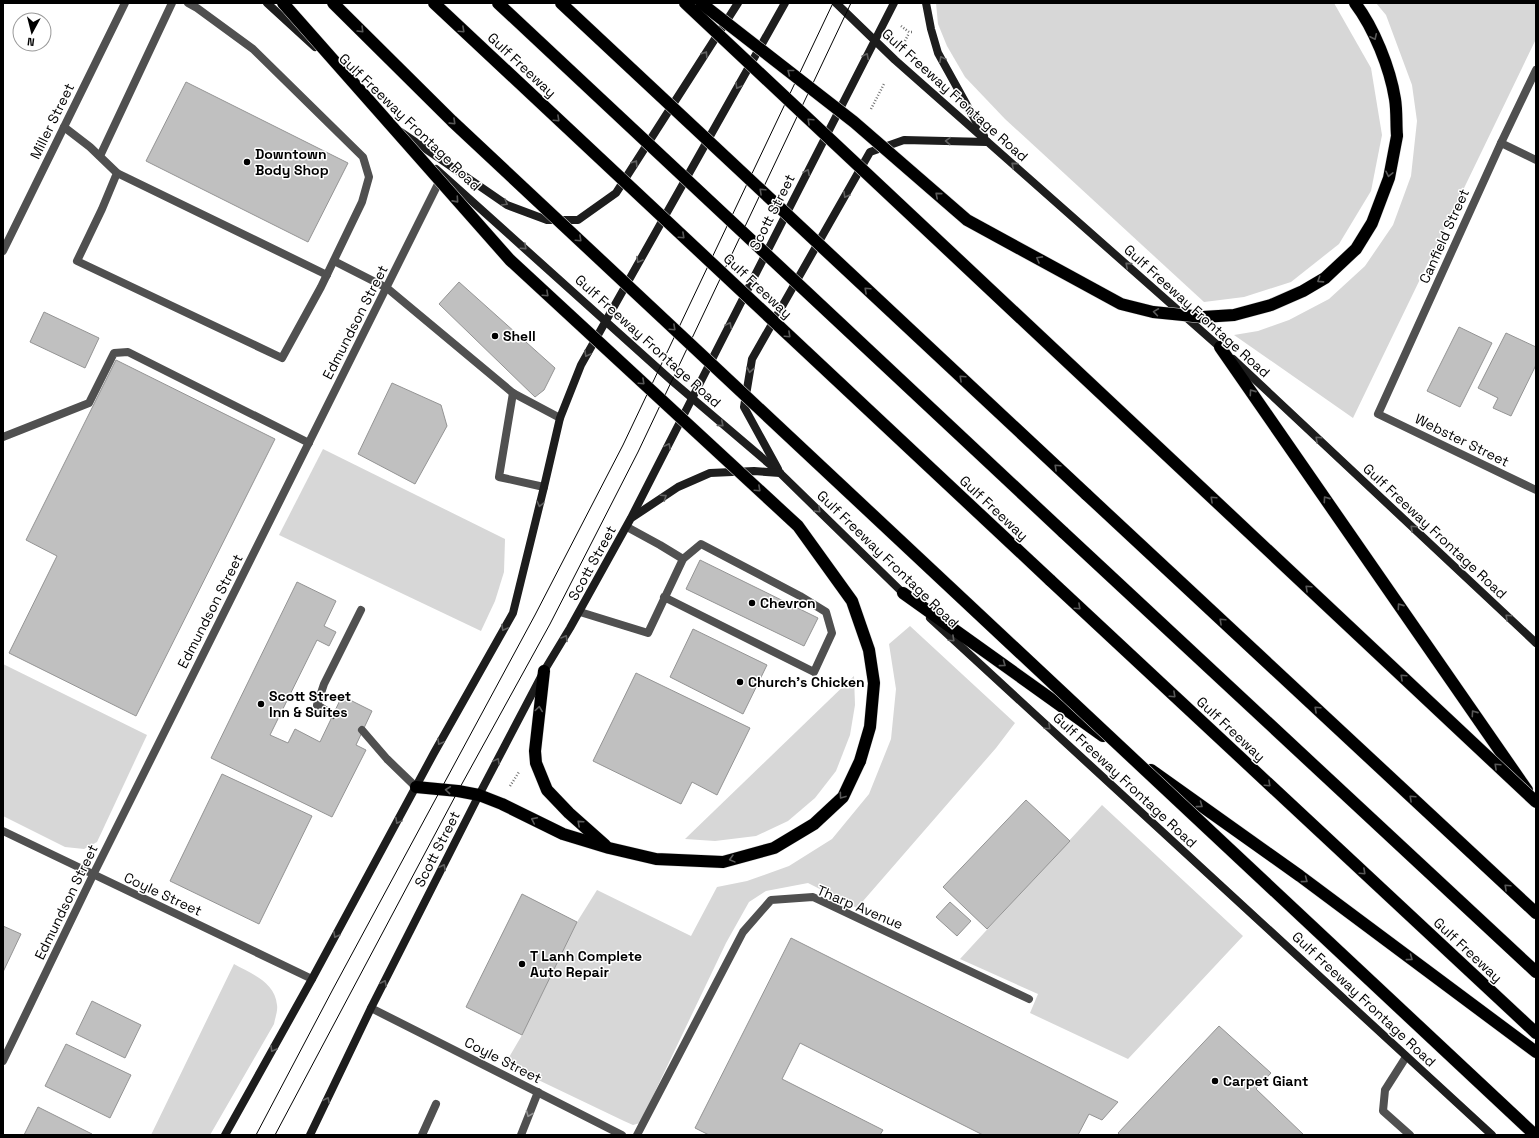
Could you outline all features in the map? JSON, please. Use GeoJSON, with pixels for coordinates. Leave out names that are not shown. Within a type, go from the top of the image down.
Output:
{"type":"FeatureCollection","features":[{"type":"Feature","properties":{"kind":"highway"},"geometry":{"type":"LineString","coordinates":[[283,3],[510,260],[798,526],[852,602],[869,650],[874,683],[870,727],[860,761],[843,797],[814,824],[774,848],[723,862],[656,859],[609,848],[563,834],[502,804],[479,795],[458,791],[416,787]]}},
{"type":"Feature","properties":{"kind":"highway"},"geometry":{"type":"LineString","coordinates":[[333,3],[457,126],[1536,1135]]}},
{"type":"Feature","properties":{"kind":"highway","name":"Gulf Freeway"},"geometry":{"type":"LineString","coordinates":[[434,3],[1536,1033]]}},
{"type":"Feature","properties":{"kind":"highway","name":"Gulf Freeway"},"geometry":{"type":"LineString","coordinates":[[498,3],[1536,972]]}},
{"type":"Feature","properties":{"kind":"highway"},"geometry":{"type":"LineString","coordinates":[[561,3],[1536,913]]}},
{"type":"Feature","properties":{"kind":"highway"},"geometry":{"type":"LineString","coordinates":[[685,3],[1536,802]]}},
{"type":"Feature","properties":{"kind":"highway"},"geometry":{"type":"LineString","coordinates":[[701,3],[854,122],[967,220],[1121,304],[1153,312],[1203,318],[1234,316],[1271,305],[1303,291],[1324,278],[1356,249],[1372,223],[1389,178],[1396,136],[1395,100],[1386,62],[1364,14],[1356,3]]}},
{"type":"Feature","properties":{"kind":"highway"},"geometry":{"type":"LineString","coordinates":[[1220,347],[1536,802]]}},
{"type":"Feature","properties":{"kind":"highway"},"geometry":{"type":"LineString","coordinates":[[902,593],[1300,876],[1536,1052]]}},
{"type":"Feature","properties":{"kind":"highway"},"geometry":{"type":"LineString","coordinates":[[544,672],[535,751],[536,763],[547,790],[569,813],[609,848]]}},
{"type":"Feature","properties":{"kind":"main road","name":"Gulf Freeway Frontage Road"},"geometry":{"type":"LineString","coordinates":[[267,3],[309,42],[443,175],[716,420],[780,473],[902,593],[1492,1135]]}},
{"type":"Feature","properties":{"kind":"main road"},"geometry":{"type":"LineString","coordinates":[[392,126],[507,205],[547,220],[578,220],[616,193],[738,3]]}},
{"type":"Feature","properties":{"kind":"main road"},"geometry":{"type":"LineString","coordinates":[[225,1135],[312,979],[434,753],[513,613],[560,418],[581,365],[785,3]]}},
{"type":"Feature","properties":{"kind":"main road","name":"Gulf Freeway Frontage Road"},"geometry":{"type":"LineString","coordinates":[[836,3],[874,40],[987,142],[1220,347],[1536,643]]}},
{"type":"Feature","properties":{"kind":"main road","name":"Scott Street"},"geometry":{"type":"LineString","coordinates":[[310,1135],[371,1008],[479,795],[544,672],[580,612],[632,518],[692,397],[894,3]]}},
{"type":"Feature","properties":{"kind":"main road"},"geometry":{"type":"LineString","coordinates":[[926,3],[931,29],[938,53],[987,142]]}},
{"type":"Feature","properties":{"kind":"main road"},"geometry":{"type":"LineString","coordinates":[[780,473],[744,407],[752,359],[870,152],[904,140],[987,142]]}},
{"type":"Feature","properties":{"kind":"main road"},"geometry":{"type":"LineString","coordinates":[[632,518],[678,487],[710,473],[754,471],[780,473]]}},
{"type":"Feature","properties":{"kind":"street","name":"Miller Street"},"geometry":{"type":"LineString","coordinates":[[3,251],[125,3]]}},
{"type":"Feature","properties":{"kind":"street"},"geometry":{"type":"LineString","coordinates":[[100,156],[172,3]]}},
{"type":"Feature","properties":{"kind":"street"},"geometry":{"type":"LineString","coordinates":[[117,173],[102,209],[77,261],[282,358],[334,261],[362,202],[369,177],[363,157],[253,49],[198,8],[188,3]]}},
{"type":"Feature","properties":{"kind":"street","name":"Canfield Street"},"geometry":{"type":"LineString","coordinates":[[1378,414],[1501,143],[1536,70]]}},
{"type":"Feature","properties":{"kind":"street"},"geometry":{"type":"LineString","coordinates":[[64,127],[90,146],[117,173],[327,275]]}},
{"type":"Feature","properties":{"kind":"street"},"geometry":{"type":"LineString","coordinates":[[1501,143],[1536,160]]}},
{"type":"Feature","properties":{"kind":"street","name":"Edmundson Street"},"geometry":{"type":"LineString","coordinates":[[3,1061],[93,876],[443,175]]}},
{"type":"Feature","properties":{"kind":"street"},"geometry":{"type":"LineString","coordinates":[[334,261],[387,288],[513,393],[560,418]]}},
{"type":"Feature","properties":{"kind":"street"},"geometry":{"type":"LineString","coordinates":[[3,437],[89,403],[114,353],[128,352],[309,443]]}},
{"type":"Feature","properties":{"kind":"street"},"geometry":{"type":"LineString","coordinates":[[513,393],[499,477],[544,487]]}},
{"type":"Feature","properties":{"kind":"street","name":"Webster Street"},"geometry":{"type":"LineString","coordinates":[[1378,414],[1536,490]]}},
{"type":"Feature","properties":{"kind":"street"},"geometry":{"type":"LineString","coordinates":[[627,527],[683,559]]}},
{"type":"Feature","properties":{"kind":"street"},"geometry":{"type":"LineString","coordinates":[[580,612],[648,633],[664,596],[683,559],[701,544],[800,596],[826,612],[832,633],[814,672],[664,596]]}},
{"type":"Feature","properties":{"kind":"street"},"geometry":{"type":"LineString","coordinates":[[333,715],[317,705],[324,684],[361,610]]}},
{"type":"Feature","properties":{"kind":"street"},"geometry":{"type":"LineString","coordinates":[[362,730],[387,759],[416,787]]}},
{"type":"Feature","properties":{"kind":"street","name":"Coyle Street"},"geometry":{"type":"LineString","coordinates":[[3,831],[93,876],[312,979]]}},
{"type":"Feature","properties":{"kind":"street","name":"Tharp Avenue"},"geometry":{"type":"LineString","coordinates":[[637,1135],[743,932],[771,900],[813,898],[1029,999]]}},
{"type":"Feature","properties":{"kind":"street","name":"Coyle Street"},"geometry":{"type":"LineString","coordinates":[[371,1008],[622,1135]]}},
{"type":"Feature","properties":{"kind":"street"},"geometry":{"type":"LineString","coordinates":[[1406,1056],[1385,1090],[1383,1111],[1410,1135]]}},
{"type":"Feature","properties":{"kind":"street"},"geometry":{"type":"LineString","coordinates":[[521,1135],[538,1092]]}},
{"type":"Feature","properties":{"kind":"street"},"geometry":{"type":"LineString","coordinates":[[422,1135],[436,1104]]}},
{"type":"Feature","properties":{"kind":"path"},"geometry":{"type":"LineString","coordinates":[[901,25],[909,32],[905,41]]}},
{"type":"Feature","properties":{"kind":"path"},"geometry":{"type":"LineString","coordinates":[[871,109],[884,84]]}},
{"type":"Feature","properties":{"kind":"path"},"geometry":{"type":"LineString","coordinates":[[508,791],[510,784],[521,770]]}},
{"type":"Feature","properties":{"kind":"shaded area"},"geometry":{"type":"Polygon","coordinates":[[[936,3],[1334,3],[1371,68],[1382,135],[1371,191],[1339,244],[1291,282],[1244,297],[1204,302],[1005,119],[965,77],[947,46],[938,24],[936,3]]]}},
{"type":"Feature","properties":{"kind":"shaded area"},"geometry":{"type":"Polygon","coordinates":[[[1376,3],[1536,3],[1536,39],[1353,418],[1234,335],[1258,331],[1289,320],[1329,299],[1365,266],[1393,225],[1411,176],[1417,121],[1412,85],[1386,15],[1376,3]]]}},
{"type":"Feature","properties":{"kind":"shaded area"},"geometry":{"type":"Polygon","coordinates":[[[323,449],[505,539],[504,572],[495,601],[481,631],[279,535],[323,449]]]}},
{"type":"Feature","properties":{"kind":"shaded area"},"geometry":{"type":"Polygon","coordinates":[[[910,626],[1015,723],[996,748],[857,908],[808,883],[766,891],[749,902],[726,943],[640,1123],[633,1125],[505,1064],[522,1035],[577,922],[597,890],[691,936],[717,887],[747,881],[789,866],[832,839],[869,794],[891,739],[896,689],[889,644],[910,626]]]}},
{"type":"Feature","properties":{"kind":"shaded area"},"geometry":{"type":"Polygon","coordinates":[[[3,664],[147,735],[97,842],[84,849],[65,847],[3,816],[3,664]]]}},
{"type":"Feature","properties":{"kind":"shaded area"},"geometry":{"type":"Polygon","coordinates":[[[854,676],[855,705],[850,735],[836,771],[815,798],[788,821],[756,836],[715,841],[685,839],[854,676]]]}},
{"type":"Feature","properties":{"kind":"shaded area"},"geometry":{"type":"Polygon","coordinates":[[[1102,805],[1243,936],[1128,1059],[1030,1013],[1038,994],[960,959],[1102,805]]]}},
{"type":"Feature","properties":{"kind":"shaded area"},"geometry":{"type":"Polygon","coordinates":[[[234,964],[255,975],[272,990],[277,1007],[274,1024],[210,1135],[151,1135],[234,964]]]}},
{"type":"Feature","properties":{"kind":"building","name":"Downtown Body Shop"},"geometry":{"type":"Polygon","coordinates":[[[186,82],[348,163],[308,242],[146,161],[186,82]]]}},
{"type":"Feature","properties":{"kind":"building","name":"Shell"},"geometry":{"type":"Polygon","coordinates":[[[459,282],[555,368],[544,390],[535,397],[439,304],[459,282]]]}},
{"type":"Feature","properties":{"kind":"building"},"geometry":{"type":"Polygon","coordinates":[[[44,312],[99,338],[85,368],[30,342],[44,312]]]}},
{"type":"Feature","properties":{"kind":"building"},"geometry":{"type":"Polygon","coordinates":[[[1459,327],[1492,343],[1460,407],[1427,391],[1459,327]]]}},
{"type":"Feature","properties":{"kind":"building"},"geometry":{"type":"Polygon","coordinates":[[[1506,333],[1536,347],[1536,365],[1511,416],[1493,408],[1498,398],[1478,388],[1506,333]]]}},
{"type":"Feature","properties":{"kind":"building"},"geometry":{"type":"Polygon","coordinates":[[[116,360],[275,439],[136,716],[9,653],[57,556],[26,540],[116,360]]]}},
{"type":"Feature","properties":{"kind":"building"},"geometry":{"type":"Polygon","coordinates":[[[392,383],[441,405],[447,426],[415,484],[358,454],[392,383]]]}},
{"type":"Feature","properties":{"kind":"building","name":"Chevron"},"geometry":{"type":"Polygon","coordinates":[[[700,560],[818,618],[804,646],[686,589],[700,560]]]}},
{"type":"Feature","properties":{"kind":"building","name":"Scott Street Inn & Suites"},"geometry":{"type":"Polygon","coordinates":[[[297,582],[336,601],[324,626],[336,632],[329,646],[317,640],[270,735],[288,743],[295,729],[320,742],[342,696],[372,711],[356,745],[366,750],[332,817],[211,758],[297,582]]]}},
{"type":"Feature","properties":{"kind":"building"},"geometry":{"type":"Polygon","coordinates":[[[693,629],[767,665],[743,714],[670,677],[693,629]]]}},
{"type":"Feature","properties":{"kind":"building"},"geometry":{"type":"Polygon","coordinates":[[[636,673],[750,728],[717,795],[692,782],[681,804],[593,761],[636,673]]]}},
{"type":"Feature","properties":{"kind":"building"},"geometry":{"type":"Polygon","coordinates":[[[222,774],[312,816],[259,924],[170,881],[222,774]]]}},
{"type":"Feature","properties":{"kind":"building"},"geometry":{"type":"Polygon","coordinates":[[[1026,800],[1070,841],[987,929],[943,887],[1026,800]]]}},
{"type":"Feature","properties":{"kind":"building","name":"T Lanh Complete Auto Repair"},"geometry":{"type":"Polygon","coordinates":[[[522,894],[577,922],[522,1035],[466,1007],[522,894]]]}},
{"type":"Feature","properties":{"kind":"building"},"geometry":{"type":"Polygon","coordinates":[[[950,902],[971,921],[957,936],[936,917],[950,902]]]}},
{"type":"Feature","properties":{"kind":"building"},"geometry":{"type":"Polygon","coordinates":[[[3,926],[21,934],[3,972],[3,926]]]}},
{"type":"Feature","properties":{"kind":"building"},"geometry":{"type":"Polygon","coordinates":[[[791,938],[1118,1102],[1102,1120],[1089,1114],[1078,1135],[983,1135],[800,1043],[782,1079],[883,1130],[880,1135],[709,1135],[695,1128],[791,938]]]}},
{"type":"Feature","properties":{"kind":"building"},"geometry":{"type":"Polygon","coordinates":[[[92,1001],[141,1025],[125,1058],[76,1034],[92,1001]]]}},
{"type":"Feature","properties":{"kind":"building","name":"Carpet Giant"},"geometry":{"type":"Polygon","coordinates":[[[1219,1026],[1271,1073],[1256,1089],[1304,1135],[1120,1135],[1118,1133],[1219,1026]]]}},
{"type":"Feature","properties":{"kind":"building"},"geometry":{"type":"Polygon","coordinates":[[[66,1044],[131,1075],[110,1118],[45,1086],[66,1044]]]}},
{"type":"Feature","properties":{"kind":"building"},"geometry":{"type":"Polygon","coordinates":[[[38,1107],[92,1134],[24,1135],[38,1107]]]}},
{"type":"Feature","properties":{"kind":"tram line"},"geometry":{"type":"LineString","coordinates":[[256,1135],[535,615],[623,445],[833,3]]}},
{"type":"Feature","properties":{"kind":"tram line"},"geometry":{"type":"LineString","coordinates":[[275,1135],[458,791],[550,624],[638,452],[851,3]]}},
{"type":"Feature","properties":{"kind":"place","name":"Downtown Body Shop"},"geometry":{"type":"Point","coordinates":[247,162]}},
{"type":"Feature","properties":{"kind":"place","name":"Shell"},"geometry":{"type":"Point","coordinates":[495,336]}},
{"type":"Feature","properties":{"kind":"place","name":"Chevron"},"geometry":{"type":"Point","coordinates":[752,603]}},
{"type":"Feature","properties":{"kind":"place","name":"Church's Chicken"},"geometry":{"type":"Point","coordinates":[740,682]}},
{"type":"Feature","properties":{"kind":"place","name":"Scott Street Inn & Suites"},"geometry":{"type":"Point","coordinates":[261,704]}},
{"type":"Feature","properties":{"kind":"place","name":"T Lanh Complete Auto Repair"},"geometry":{"type":"Point","coordinates":[522,964]}},
{"type":"Feature","properties":{"kind":"place","name":"Carpet Giant"},"geometry":{"type":"Point","coordinates":[1215,1081]}}]}
